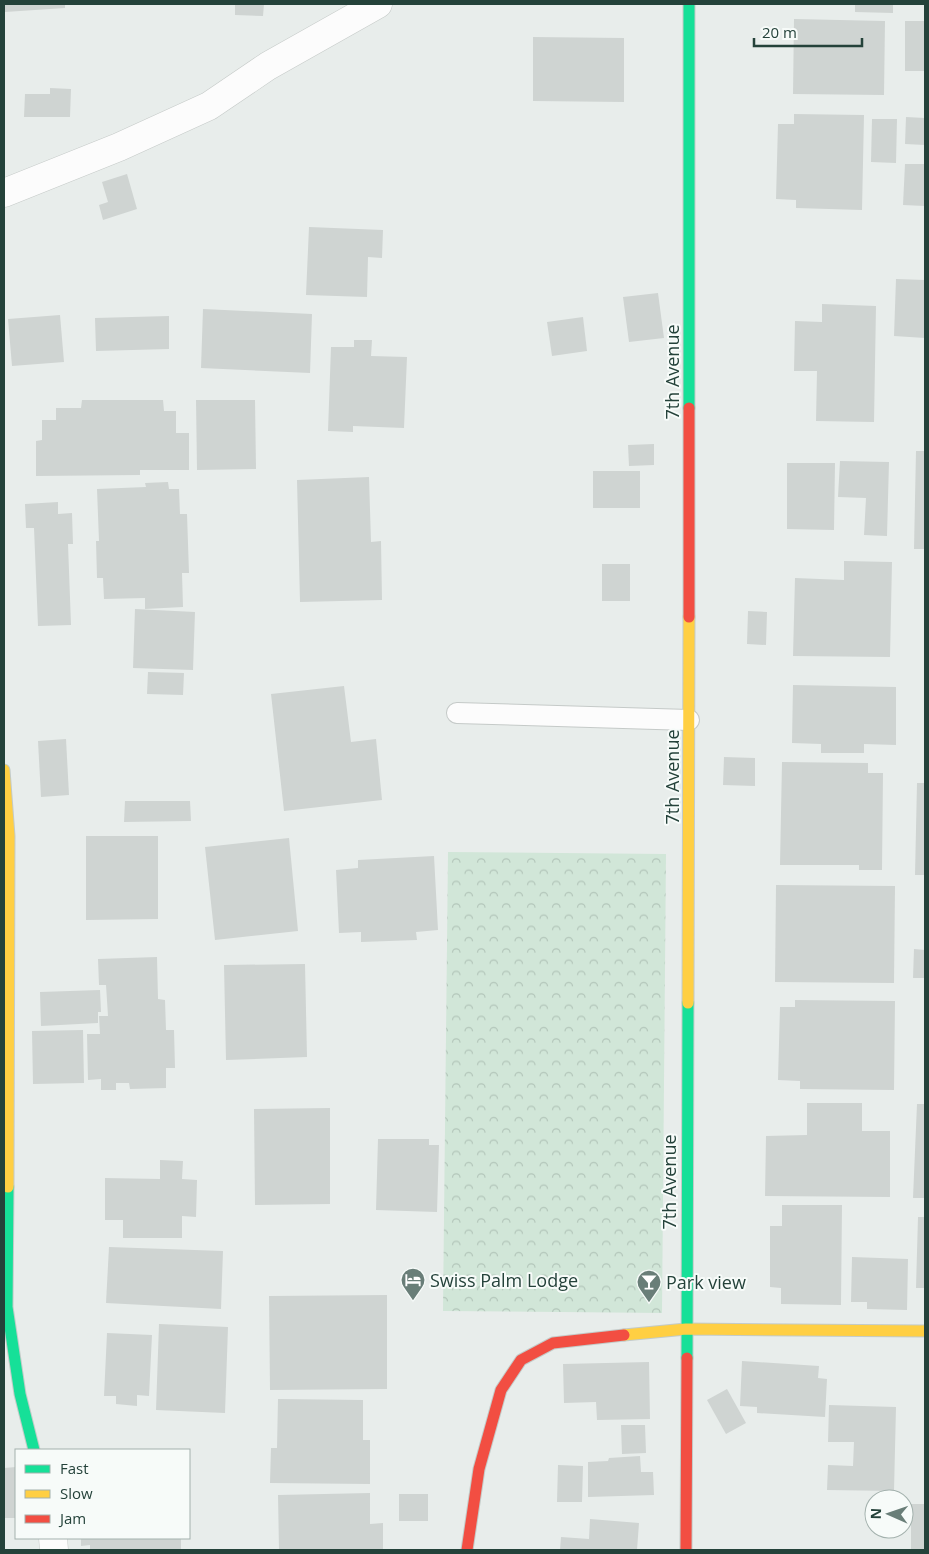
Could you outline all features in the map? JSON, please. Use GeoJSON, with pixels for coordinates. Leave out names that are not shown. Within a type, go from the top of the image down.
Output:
{"type":"FeatureCollection","features":[{"type":"Feature","properties":{"kind":"street"},"geometry":{"type":"LineString","coordinates":[[4,193],[119,147],[209,106],[268,66],[378,4]]}},
{"type":"Feature","properties":{"kind":"street","name":"7th Avenue"},"geometry":{"type":"LineString","coordinates":[[686,1550],[690,720],[689,4]]}},
{"type":"Feature","properties":{"kind":"street"},"geometry":{"type":"LineString","coordinates":[[4,770],[10,836],[7,1307],[20,1394],[34,1449]]}},
{"type":"Feature","properties":{"kind":"street"},"geometry":{"type":"LineString","coordinates":[[467,1550],[480,1469],[501,1390],[521,1360],[553,1344],[686,1329],[925,1331]]}},
{"type":"Feature","properties":{"kind":"lane"},"geometry":{"type":"LineString","coordinates":[[457,713],[690,720]]}},
{"type":"Feature","properties":{"kind":"green space"},"geometry":{"type":"Polygon","coordinates":[[[448,852],[666,854],[662,1313],[443,1311],[448,852]]]}},
{"type":"Feature","properties":{"kind":"building"},"geometry":{"type":"Polygon","coordinates":[[[5,4],[65,4],[65,8],[5,12],[5,4]]]}},
{"type":"Feature","properties":{"kind":"building"},"geometry":{"type":"Polygon","coordinates":[[[235,4],[264,4],[263,16],[235,15],[235,4]]]}},
{"type":"Feature","properties":{"kind":"building"},"geometry":{"type":"Polygon","coordinates":[[[855,4],[893,4],[893,13],[855,12],[855,4]]]}},
{"type":"Feature","properties":{"kind":"building"},"geometry":{"type":"Polygon","coordinates":[[[794,19],[885,21],[884,95],[793,94],[794,19]]]}},
{"type":"Feature","properties":{"kind":"building"},"geometry":{"type":"Polygon","coordinates":[[[905,21],[925,21],[925,71],[905,71],[905,21]]]}},
{"type":"Feature","properties":{"kind":"building"},"geometry":{"type":"Polygon","coordinates":[[[533,37],[624,38],[624,102],[533,101],[533,37]]]}},
{"type":"Feature","properties":{"kind":"building"},"geometry":{"type":"Polygon","coordinates":[[[50,88],[71,89],[70,117],[24,117],[25,94],[50,94],[50,88]]]}},
{"type":"Feature","properties":{"kind":"building"},"geometry":{"type":"Polygon","coordinates":[[[794,114],[864,115],[862,210],[796,208],[796,200],[776,199],[778,124],[794,124],[794,114]]]}},
{"type":"Feature","properties":{"kind":"building"},"geometry":{"type":"Polygon","coordinates":[[[906,117],[925,118],[925,145],[905,144],[906,117]]]}},
{"type":"Feature","properties":{"kind":"building"},"geometry":{"type":"Polygon","coordinates":[[[872,119],[897,119],[896,163],[871,162],[872,119]]]}},
{"type":"Feature","properties":{"kind":"building"},"geometry":{"type":"Polygon","coordinates":[[[905,164],[925,164],[925,206],[903,205],[905,164]]]}},
{"type":"Feature","properties":{"kind":"building"},"geometry":{"type":"Polygon","coordinates":[[[127,174],[137,209],[103,220],[99,205],[108,202],[102,182],[127,174]]]}},
{"type":"Feature","properties":{"kind":"building"},"geometry":{"type":"Polygon","coordinates":[[[309,227],[383,230],[382,258],[368,257],[367,297],[306,295],[309,227]]]}},
{"type":"Feature","properties":{"kind":"building"},"geometry":{"type":"Polygon","coordinates":[[[896,279],[925,280],[925,338],[894,336],[896,279]]]}},
{"type":"Feature","properties":{"kind":"building"},"geometry":{"type":"Polygon","coordinates":[[[658,293],[664,338],[629,342],[623,297],[658,293]]]}},
{"type":"Feature","properties":{"kind":"building"},"geometry":{"type":"Polygon","coordinates":[[[822,304],[876,306],[874,422],[816,421],[817,371],[794,371],[795,321],[822,322],[822,304]]]}},
{"type":"Feature","properties":{"kind":"building"},"geometry":{"type":"Polygon","coordinates":[[[203,309],[312,314],[310,373],[201,368],[203,309]]]}},
{"type":"Feature","properties":{"kind":"building"},"geometry":{"type":"Polygon","coordinates":[[[60,315],[64,362],[12,366],[8,319],[60,315]]]}},
{"type":"Feature","properties":{"kind":"building"},"geometry":{"type":"Polygon","coordinates":[[[169,316],[169,349],[96,351],[95,318],[169,316]]]}},
{"type":"Feature","properties":{"kind":"building"},"geometry":{"type":"Polygon","coordinates":[[[583,317],[587,351],[552,356],[547,322],[583,317]]]}},
{"type":"Feature","properties":{"kind":"building"},"geometry":{"type":"Polygon","coordinates":[[[354,340],[372,340],[371,356],[407,357],[404,428],[353,426],[353,432],[328,431],[331,347],[354,347],[354,340]]]}},
{"type":"Feature","properties":{"kind":"building"},"geometry":{"type":"Polygon","coordinates":[[[82,400],[163,400],[164,411],[176,411],[176,433],[189,433],[189,470],[140,470],[140,475],[36,476],[36,441],[42,440],[42,420],[56,420],[56,408],[81,408],[82,400]]]}},
{"type":"Feature","properties":{"kind":"building"},"geometry":{"type":"Polygon","coordinates":[[[196,400],[255,400],[256,469],[197,470],[196,400]]]}},
{"type":"Feature","properties":{"kind":"building"},"geometry":{"type":"Polygon","coordinates":[[[654,444],[654,465],[629,466],[628,445],[654,444]]]}},
{"type":"Feature","properties":{"kind":"building"},"geometry":{"type":"Polygon","coordinates":[[[916,451],[925,451],[925,549],[914,549],[916,451]]]}},
{"type":"Feature","properties":{"kind":"building"},"geometry":{"type":"Polygon","coordinates":[[[840,461],[889,462],[887,536],[864,535],[866,498],[838,497],[840,461]]]}},
{"type":"Feature","properties":{"kind":"building"},"geometry":{"type":"Polygon","coordinates":[[[787,463],[835,463],[834,530],[787,529],[787,463]]]}},
{"type":"Feature","properties":{"kind":"building"},"geometry":{"type":"Polygon","coordinates":[[[593,471],[640,471],[640,508],[593,508],[593,471]]]}},
{"type":"Feature","properties":{"kind":"building"},"geometry":{"type":"Polygon","coordinates":[[[369,477],[371,542],[381,541],[382,600],[300,602],[297,480],[369,477]]]}},
{"type":"Feature","properties":{"kind":"building"},"geometry":{"type":"Polygon","coordinates":[[[168,482],[169,489],[179,489],[180,514],[187,514],[189,573],[182,573],[183,607],[145,609],[145,598],[104,599],[103,578],[97,578],[96,541],[99,541],[97,489],[146,487],[145,483],[168,482]]]}},
{"type":"Feature","properties":{"kind":"building"},"geometry":{"type":"Polygon","coordinates":[[[58,502],[58,514],[72,513],[73,544],[68,544],[71,625],[38,626],[34,528],[26,528],[25,504],[58,502]]]}},
{"type":"Feature","properties":{"kind":"building"},"geometry":{"type":"Polygon","coordinates":[[[844,561],[892,562],[890,657],[793,656],[795,578],[844,580],[844,561]]]}},
{"type":"Feature","properties":{"kind":"building"},"geometry":{"type":"Polygon","coordinates":[[[602,564],[630,564],[630,601],[602,601],[602,564]]]}},
{"type":"Feature","properties":{"kind":"building"},"geometry":{"type":"Polygon","coordinates":[[[135,609],[195,612],[193,670],[133,668],[135,609]]]}},
{"type":"Feature","properties":{"kind":"building"},"geometry":{"type":"Polygon","coordinates":[[[748,611],[767,612],[766,645],[747,644],[748,611]]]}},
{"type":"Feature","properties":{"kind":"building"},"geometry":{"type":"Polygon","coordinates":[[[148,672],[184,673],[183,695],[147,694],[148,672]]]}},
{"type":"Feature","properties":{"kind":"building"},"geometry":{"type":"Polygon","coordinates":[[[793,685],[896,687],[896,745],[864,744],[864,753],[821,753],[821,744],[792,743],[793,685]]]}},
{"type":"Feature","properties":{"kind":"building"},"geometry":{"type":"Polygon","coordinates":[[[344,686],[351,742],[376,739],[382,800],[284,811],[271,694],[344,686]]]}},
{"type":"Feature","properties":{"kind":"building"},"geometry":{"type":"Polygon","coordinates":[[[66,739],[69,795],[41,797],[38,741],[66,739]]]}},
{"type":"Feature","properties":{"kind":"building"},"geometry":{"type":"Polygon","coordinates":[[[724,757],[755,758],[755,786],[723,785],[724,757]]]}},
{"type":"Feature","properties":{"kind":"building"},"geometry":{"type":"Polygon","coordinates":[[[782,762],[868,763],[868,773],[883,773],[882,870],[859,870],[859,865],[780,865],[782,762]]]}},
{"type":"Feature","properties":{"kind":"building"},"geometry":{"type":"Polygon","coordinates":[[[917,783],[925,783],[925,875],[915,875],[917,783]]]}},
{"type":"Feature","properties":{"kind":"building"},"geometry":{"type":"Polygon","coordinates":[[[125,801],[190,801],[191,821],[124,822],[125,801]]]}},
{"type":"Feature","properties":{"kind":"building"},"geometry":{"type":"Polygon","coordinates":[[[86,836],[158,836],[158,919],[86,920],[86,836]]]}},
{"type":"Feature","properties":{"kind":"building"},"geometry":{"type":"Polygon","coordinates":[[[289,838],[298,931],[215,940],[205,847],[289,838]]]}},
{"type":"Feature","properties":{"kind":"building"},"geometry":{"type":"Polygon","coordinates":[[[434,856],[438,930],[416,932],[417,940],[361,942],[361,932],[339,933],[336,870],[358,868],[358,860],[434,856]]]}},
{"type":"Feature","properties":{"kind":"building"},"geometry":{"type":"Polygon","coordinates":[[[776,885],[895,886],[894,983],[775,982],[776,885]]]}},
{"type":"Feature","properties":{"kind":"building"},"geometry":{"type":"Polygon","coordinates":[[[914,949],[925,950],[925,978],[913,978],[914,949]]]}},
{"type":"Feature","properties":{"kind":"building"},"geometry":{"type":"Polygon","coordinates":[[[157,957],[158,999],[165,1000],[166,1030],[174,1030],[175,1068],[166,1068],[166,1088],[130,1089],[129,1083],[116,1083],[116,1090],[101,1090],[101,1079],[88,1080],[87,1034],[100,1034],[99,1016],[108,1016],[106,985],[99,985],[98,959],[157,957]]]}},
{"type":"Feature","properties":{"kind":"building"},"geometry":{"type":"Polygon","coordinates":[[[305,964],[307,1057],[226,1060],[224,965],[305,964]]]}},
{"type":"Feature","properties":{"kind":"building"},"geometry":{"type":"Polygon","coordinates":[[[100,990],[101,1012],[98,1012],[98,1023],[41,1026],[40,992],[100,990]]]}},
{"type":"Feature","properties":{"kind":"building"},"geometry":{"type":"Polygon","coordinates":[[[795,1000],[895,1001],[894,1090],[800,1089],[800,1081],[778,1080],[780,1007],[795,1007],[795,1000]]]}},
{"type":"Feature","properties":{"kind":"building"},"geometry":{"type":"Polygon","coordinates":[[[83,1030],[84,1083],[33,1084],[32,1031],[83,1030]]]}},
{"type":"Feature","properties":{"kind":"building"},"geometry":{"type":"Polygon","coordinates":[[[807,1103],[862,1103],[862,1131],[890,1131],[890,1197],[765,1196],[766,1136],[807,1135],[807,1103]]]}},
{"type":"Feature","properties":{"kind":"building"},"geometry":{"type":"Polygon","coordinates":[[[917,1104],[925,1104],[925,1198],[913,1198],[917,1104]]]}},
{"type":"Feature","properties":{"kind":"building"},"geometry":{"type":"Polygon","coordinates":[[[330,1108],[330,1204],[255,1205],[254,1109],[330,1108]]]}},
{"type":"Feature","properties":{"kind":"building"},"geometry":{"type":"Polygon","coordinates":[[[378,1139],[429,1139],[429,1145],[439,1145],[437,1212],[376,1210],[378,1139]]]}},
{"type":"Feature","properties":{"kind":"building"},"geometry":{"type":"Polygon","coordinates":[[[160,1160],[183,1161],[182,1179],[197,1180],[196,1217],[182,1216],[182,1238],[123,1238],[123,1220],[105,1220],[105,1178],[160,1179],[160,1160]]]}},
{"type":"Feature","properties":{"kind":"building"},"geometry":{"type":"Polygon","coordinates":[[[782,1205],[842,1205],[841,1305],[781,1304],[781,1288],[770,1287],[770,1226],[782,1226],[782,1205]]]}},
{"type":"Feature","properties":{"kind":"building"},"geometry":{"type":"Polygon","coordinates":[[[918,1217],[925,1217],[925,1288],[916,1288],[918,1217]]]}},
{"type":"Feature","properties":{"kind":"building"},"geometry":{"type":"Polygon","coordinates":[[[109,1247],[223,1251],[221,1309],[106,1303],[109,1247]]]}},
{"type":"Feature","properties":{"kind":"building"},"geometry":{"type":"Polygon","coordinates":[[[852,1257],[908,1259],[907,1310],[867,1309],[867,1302],[851,1302],[852,1257]]]}},
{"type":"Feature","properties":{"kind":"building"},"geometry":{"type":"Polygon","coordinates":[[[387,1295],[387,1389],[270,1390],[269,1296],[387,1295]]]}},
{"type":"Feature","properties":{"kind":"building"},"geometry":{"type":"Polygon","coordinates":[[[159,1324],[228,1327],[225,1413],[156,1410],[159,1324]]]}},
{"type":"Feature","properties":{"kind":"building"},"geometry":{"type":"Polygon","coordinates":[[[107,1333],[152,1335],[149,1396],[137,1395],[137,1406],[116,1404],[116,1396],[104,1396],[107,1333]]]}},
{"type":"Feature","properties":{"kind":"building"},"geometry":{"type":"Polygon","coordinates":[[[742,1361],[819,1366],[818,1378],[827,1379],[825,1417],[757,1413],[757,1407],[740,1406],[742,1361]]]}},
{"type":"Feature","properties":{"kind":"building"},"geometry":{"type":"Polygon","coordinates":[[[649,1362],[650,1419],[597,1420],[596,1402],[564,1403],[563,1364],[649,1362]]]}},
{"type":"Feature","properties":{"kind":"building"},"geometry":{"type":"Polygon","coordinates":[[[727,1389],[746,1423],[726,1434],[707,1400],[727,1389]]]}},
{"type":"Feature","properties":{"kind":"building"},"geometry":{"type":"Polygon","coordinates":[[[278,1399],[363,1400],[363,1440],[370,1440],[370,1484],[270,1483],[271,1448],[277,1448],[278,1399]]]}},
{"type":"Feature","properties":{"kind":"building"},"geometry":{"type":"Polygon","coordinates":[[[829,1405],[896,1407],[894,1489],[827,1490],[828,1465],[853,1466],[854,1442],[828,1442],[829,1405]]]}},
{"type":"Feature","properties":{"kind":"building"},"geometry":{"type":"Polygon","coordinates":[[[621,1425],[645,1425],[646,1453],[622,1454],[621,1425]]]}},
{"type":"Feature","properties":{"kind":"building"},"geometry":{"type":"Polygon","coordinates":[[[640,1456],[641,1472],[653,1472],[654,1495],[588,1497],[588,1462],[608,1461],[609,1458],[640,1456]]]}},
{"type":"Feature","properties":{"kind":"building"},"geometry":{"type":"Polygon","coordinates":[[[558,1465],[583,1466],[582,1502],[557,1502],[558,1465]]]}},
{"type":"Feature","properties":{"kind":"building"},"geometry":{"type":"Polygon","coordinates":[[[15,1467],[15,1518],[4,1518],[4,1468],[15,1467]]]}},
{"type":"Feature","properties":{"kind":"building"},"geometry":{"type":"Polygon","coordinates":[[[370,1493],[370,1524],[383,1523],[383,1550],[279,1550],[278,1495],[370,1493]]]}},
{"type":"Feature","properties":{"kind":"building"},"geometry":{"type":"Polygon","coordinates":[[[399,1494],[428,1494],[428,1521],[399,1521],[399,1494]]]}},
{"type":"Feature","properties":{"kind":"building"},"geometry":{"type":"Polygon","coordinates":[[[914,1504],[925,1504],[925,1550],[911,1550],[911,1539],[914,1539],[914,1504]]]}},
{"type":"Feature","properties":{"kind":"building"},"geometry":{"type":"Polygon","coordinates":[[[590,1519],[639,1523],[637,1550],[560,1550],[561,1537],[589,1539],[590,1519]]]}},
{"type":"Feature","properties":{"kind":"building"},"geometry":{"type":"Polygon","coordinates":[[[81,1539],[181,1539],[181,1550],[90,1550],[90,1545],[81,1546],[81,1539]]]}},
{"type":"Feature","properties":{"kind":"traffic: fast"},"geometry":{"type":"LineString","coordinates":[[689,4],[689,408]]}},
{"type":"Feature","properties":{"kind":"traffic: fast"},"geometry":{"type":"LineString","coordinates":[[687,1358],[688,1003]]}},
{"type":"Feature","properties":{"kind":"traffic: fast"},"geometry":{"type":"LineString","coordinates":[[8,1187],[7,1307],[20,1394],[34,1449]]}},
{"type":"Feature","properties":{"kind":"traffic: slow"},"geometry":{"type":"LineString","coordinates":[[688,1003],[689,617]]}},
{"type":"Feature","properties":{"kind":"traffic: slow"},"geometry":{"type":"LineString","coordinates":[[4,770],[9,836],[8,1187]]}},
{"type":"Feature","properties":{"kind":"traffic: slow"},"geometry":{"type":"LineString","coordinates":[[624,1335],[686,1329],[925,1331]]}},
{"type":"Feature","properties":{"kind":"traffic: jam"},"geometry":{"type":"LineString","coordinates":[[689,408],[689,617]]}},
{"type":"Feature","properties":{"kind":"traffic: jam"},"geometry":{"type":"LineString","coordinates":[[467,1550],[479,1469],[501,1390],[521,1360],[553,1343],[624,1335]]}},
{"type":"Feature","properties":{"kind":"traffic: jam"},"geometry":{"type":"LineString","coordinates":[[686,1550],[687,1358]]}},
{"type":"Feature","properties":{"kind":"place","name":"Swiss Palm Lodge"},"geometry":{"type":"Point","coordinates":[413,1301]}},
{"type":"Feature","properties":{"kind":"place","name":"Park view"},"geometry":{"type":"Point","coordinates":[649,1303]}}]}
